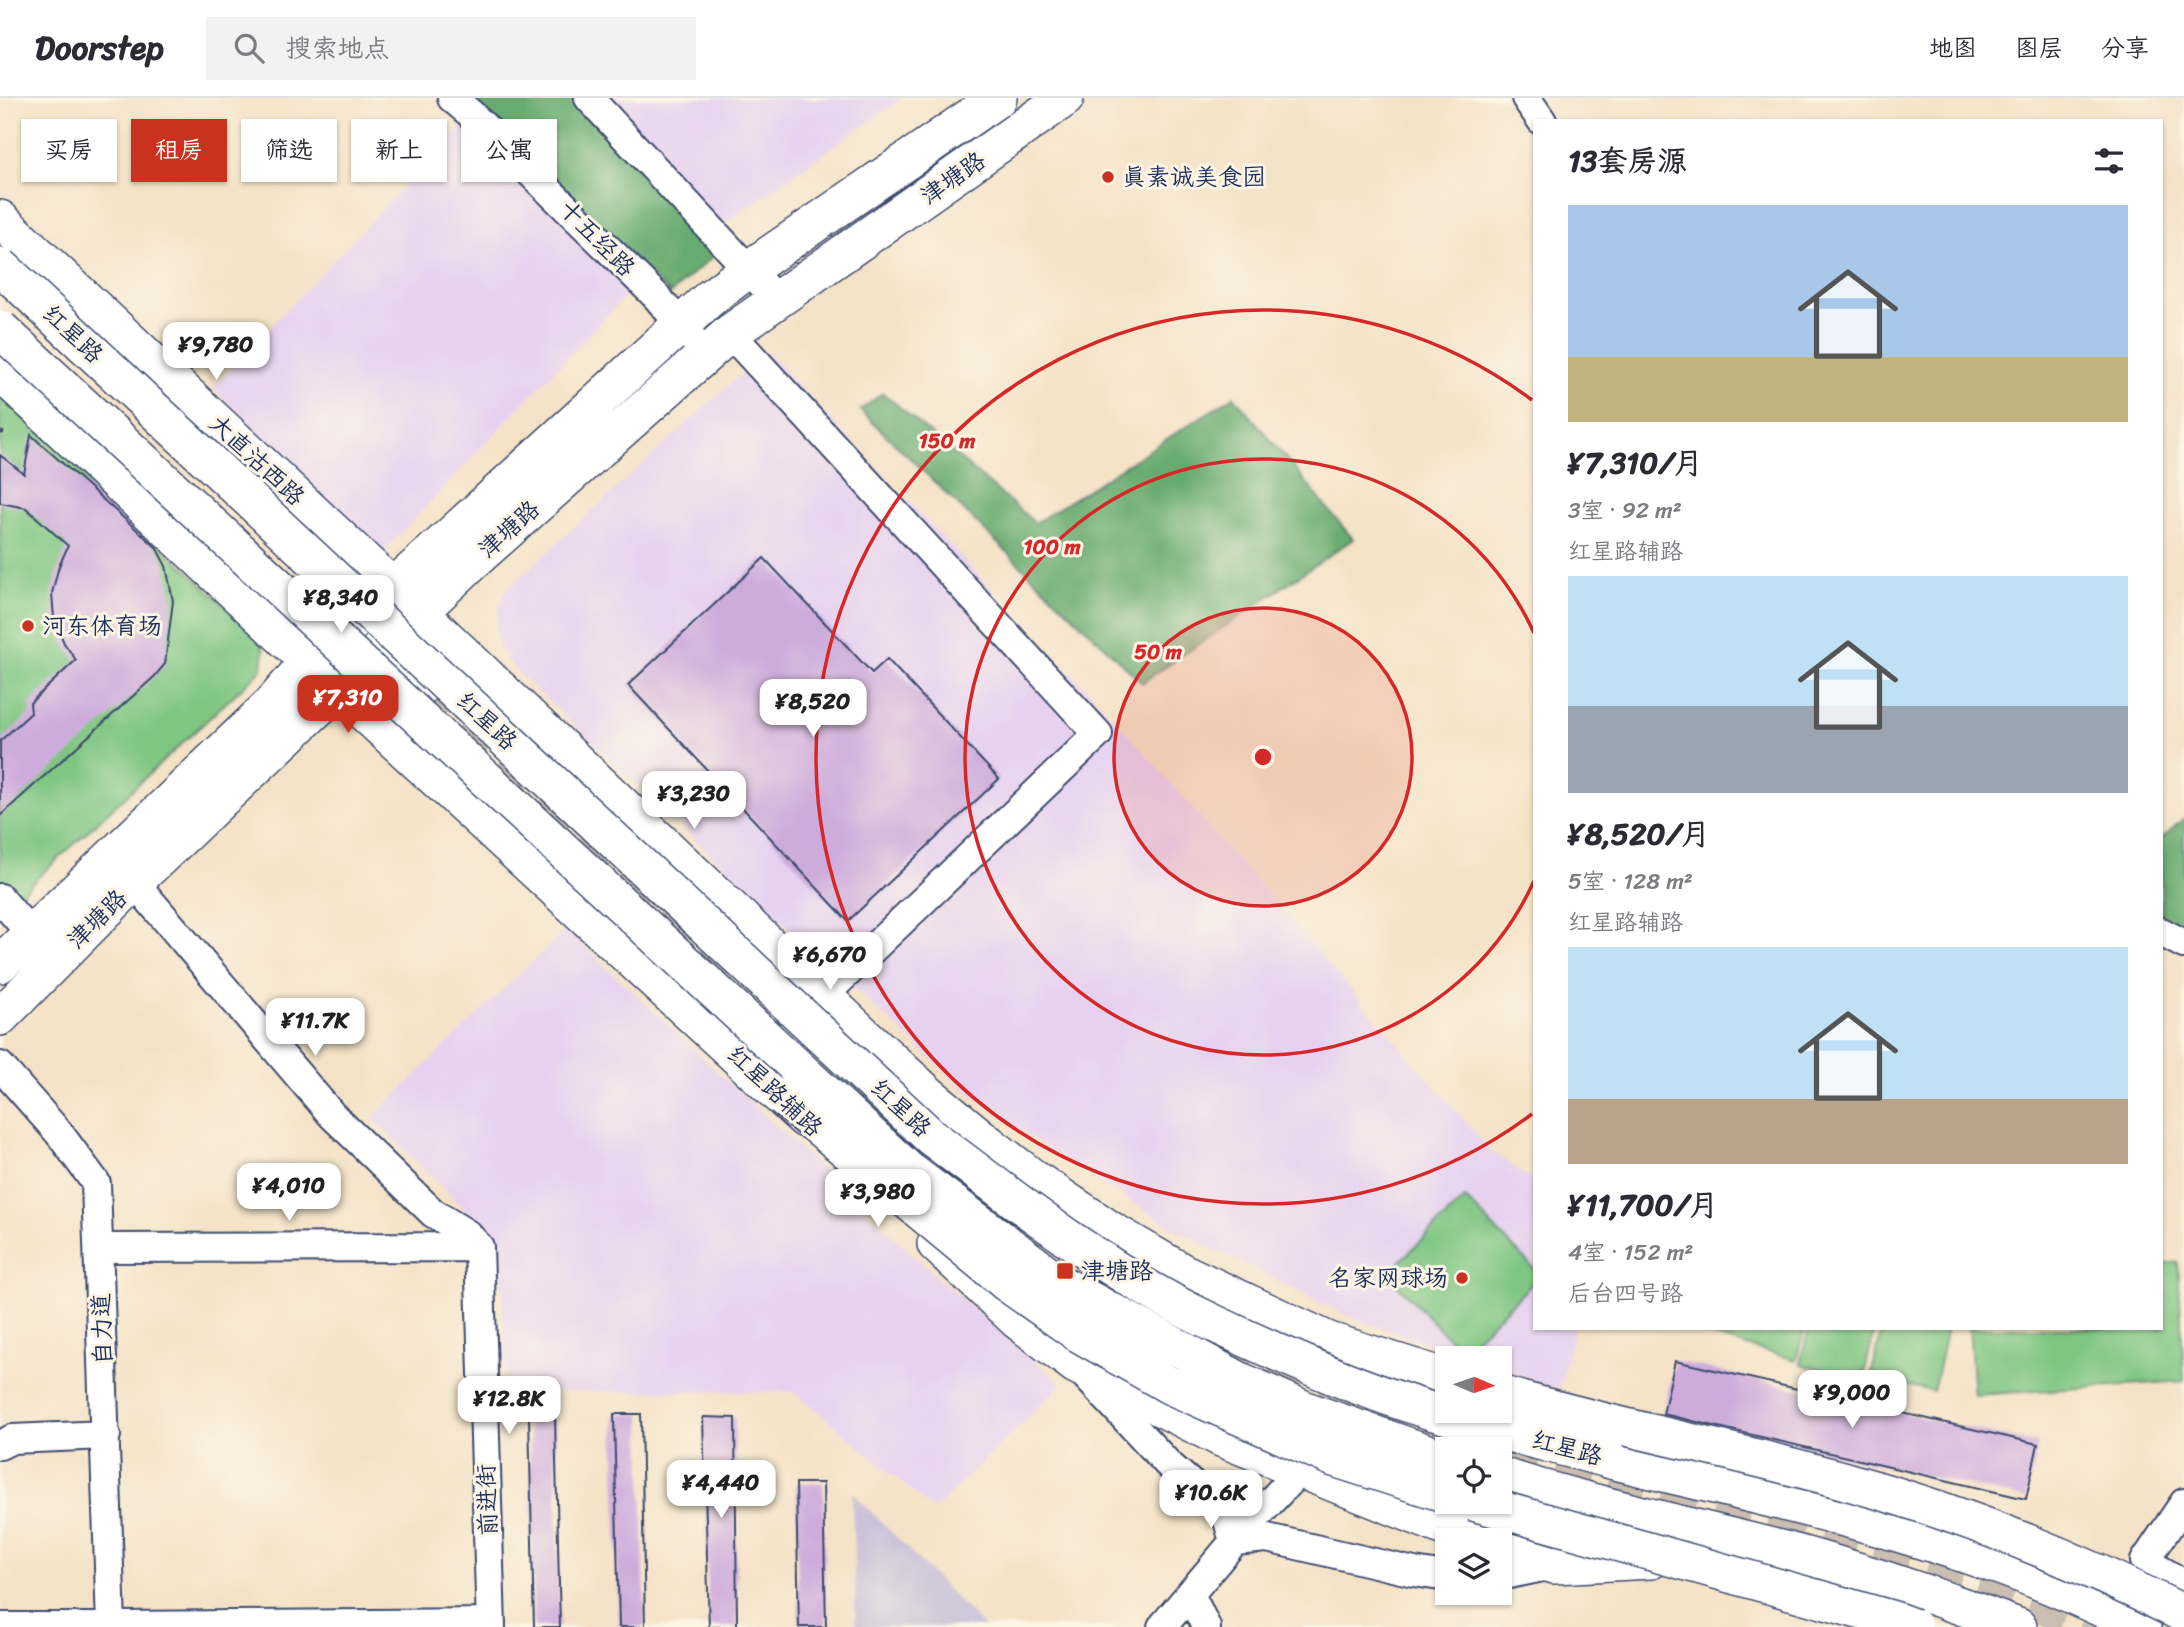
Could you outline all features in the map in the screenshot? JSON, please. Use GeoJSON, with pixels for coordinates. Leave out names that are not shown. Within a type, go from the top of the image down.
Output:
{"type":"FeatureCollection","features":[{"type":"Feature","properties":{"kind":"main road","name":"津塘路"},"geometry":{"type":"LineString","coordinates":[[0,964],[332,671],[404,597],[434,551],[680,325],[748,269],[998,98]]}},
{"type":"Feature","properties":{"kind":"main road","name":"津塘路"},"geometry":{"type":"LineString","coordinates":[[332,671],[404,597],[471,563],[719,343],[776,299],[1065,98]]}},
{"type":"Feature","properties":{"kind":"main road","name":"大直沽西路"},"geometry":{"type":"LineString","coordinates":[[0,219],[404,597]]}},
{"type":"Feature","properties":{"kind":"main road","name":"红星路"},"geometry":{"type":"LineString","coordinates":[[0,266],[930,1136],[1075,1244],[1208,1320],[1339,1378],[1450,1417],[1868,1525],[1986,1561],[2089,1602],[2142,1627]]}},
{"type":"Feature","properties":{"kind":"main road","name":"红星路"},"geometry":{"type":"LineString","coordinates":[[0,329],[908,1170],[1062,1285],[1228,1374],[1308,1411],[1435,1456]]}},
{"type":"Feature","properties":{"kind":"main road"},"geometry":{"type":"LineString","coordinates":[[0,372],[268,622],[332,671],[364,684],[370,702],[395,740]]}},
{"type":"Feature","properties":{"kind":"main road"},"geometry":{"type":"LineString","coordinates":[[471,563],[462,584],[460,618],[469,650],[481,670]]}},
{"type":"Feature","properties":{"kind":"main road"},"geometry":{"type":"LineString","coordinates":[[404,597],[481,670],[797,1009],[865,1035],[928,1094],[1033,1178],[1112,1231],[1182,1272],[1329,1341],[1435,1374]]}},
{"type":"Feature","properties":{"kind":"main road"},"geometry":{"type":"LineString","coordinates":[[268,622],[277,638],[283,660],[281,678],[285,715],[347,720],[367,725],[395,740]]}},
{"type":"Feature","properties":{"kind":"main road"},"geometry":{"type":"LineString","coordinates":[[332,671],[403,679],[418,690]]}},
{"type":"Feature","properties":{"kind":"main road","name":"津塘路"},"geometry":{"type":"LineString","coordinates":[[0,1017],[134,882],[285,715]]}},
{"type":"Feature","properties":{"kind":"main road","name":"红星路辅路"},"geometry":{"type":"LineString","coordinates":[[395,740],[783,1097],[1017,1320],[1076,1365],[1221,1438],[1447,1528]]}},
{"type":"Feature","properties":{"kind":"main road"},"geometry":{"type":"LineString","coordinates":[[783,1097],[1007,1283],[1078,1333],[1169,1385],[1334,1458],[1435,1490]]}},
{"type":"Feature","properties":{"kind":"main road"},"geometry":{"type":"LineString","coordinates":[[1512,1398],[1574,1416],[1836,1478],[1903,1498],[2015,1537],[2120,1581],[2184,1614]]}},
{"type":"Feature","properties":{"kind":"main road","name":"红星路"},"geometry":{"type":"LineString","coordinates":[[1512,1480],[1571,1498],[1798,1554],[1957,1604],[2018,1627]]}},
{"type":"Feature","properties":{"kind":"main road"},"geometry":{"type":"LineString","coordinates":[[1512,1513],[1913,1627]]}},
{"type":"Feature","properties":{"kind":"main road"},"geometry":{"type":"LineString","coordinates":[[1512,1553],[1554,1565],[1651,1559]]}},
{"type":"Feature","properties":{"kind":"main road"},"geometry":{"type":"LineString","coordinates":[[1957,1604],[1997,1627]]}},
{"type":"Feature","properties":{"kind":"street","name":"十五经路"},"geometry":{"type":"LineString","coordinates":[[452,98],[656,296],[680,325],[719,343],[1098,734],[797,1009]]}},
{"type":"Feature","properties":{"kind":"street"},"geometry":{"type":"LineString","coordinates":[[589,98],[776,299]]}},
{"type":"Feature","properties":{"kind":"street"},"geometry":{"type":"LineString","coordinates":[[1525,98],[1541,119]]}},
{"type":"Feature","properties":{"kind":"street"},"geometry":{"type":"LineString","coordinates":[[134,882],[332,1115],[433,1213],[467,1234],[479,1247]]}},
{"type":"Feature","properties":{"kind":"street"},"geometry":{"type":"LineString","coordinates":[[0,898],[31,934]]}},
{"type":"Feature","properties":{"kind":"street"},"geometry":{"type":"LineString","coordinates":[[2163,933],[2184,944]]}},
{"type":"Feature","properties":{"kind":"street"},"geometry":{"type":"LineString","coordinates":[[755,1071],[797,1009]]}},
{"type":"Feature","properties":{"kind":"street","name":"自力道"},"geometry":{"type":"LineString","coordinates":[[0,1066],[59,1133],[96,1183],[111,1626]]}},
{"type":"Feature","properties":{"kind":"street"},"geometry":{"type":"LineString","coordinates":[[99,1248],[479,1247]]}},
{"type":"Feature","properties":{"kind":"street","name":"前进街"},"geometry":{"type":"LineString","coordinates":[[479,1247],[491,1625]]}},
{"type":"Feature","properties":{"kind":"street"},"geometry":{"type":"LineString","coordinates":[[1076,1365],[1169,1465],[1226,1514],[1234,1541]]}},
{"type":"Feature","properties":{"kind":"street"},"geometry":{"type":"LineString","coordinates":[[0,1445],[12,1439],[106,1435]]}},
{"type":"Feature","properties":{"kind":"street"},"geometry":{"type":"LineString","coordinates":[[1162,1627],[1234,1541],[1300,1470]]}},
{"type":"Feature","properties":{"kind":"street"},"geometry":{"type":"LineString","coordinates":[[2184,1503],[2145,1561],[2184,1584]]}},
{"type":"Feature","properties":{"kind":"street"},"geometry":{"type":"LineString","coordinates":[[1234,1541],[1267,1538],[1435,1575]]}},
{"type":"Feature","properties":{"kind":"street"},"geometry":{"type":"LineString","coordinates":[[1512,1574],[1554,1565]]}},
{"type":"Feature","properties":{"kind":"street"},"geometry":{"type":"LineString","coordinates":[[1190,1594],[1206,1627]]}},
{"type":"Feature","properties":{"kind":"street"},"geometry":{"type":"LineString","coordinates":[[2172,1627],[2184,1605]]}},
{"type":"Feature","properties":{"kind":"street"},"geometry":{"type":"LineString","coordinates":[[0,1627],[491,1625]]}},
{"type":"Feature","properties":{"kind":"shaded area"},"geometry":{"type":"Polygon","coordinates":[[[501,98],[903,98],[624,297],[381,554],[213,388],[407,182],[447,182],[447,140],[461,125],[461,182],[557,182],[557,119],[470,119],[501,98]]]}},
{"type":"Feature","properties":{"kind":"shaded area"},"geometry":{"type":"Polygon","coordinates":[[[766,351],[1119,724],[1492,1152],[1533,1180],[1533,1330],[1574,1330],[1559,1390],[1512,1373],[1512,1346],[1435,1346],[1345,1315],[1176,1230],[1042,1145],[975,1098],[823,960],[515,670],[500,651],[496,630],[498,611],[506,590],[766,351]]]}},
{"type":"Feature","properties":{"kind":"shaded area"},"geometry":{"type":"Polygon","coordinates":[[[566,929],[942,1282],[1062,1384],[934,1510],[794,1392],[507,1391],[501,1245],[372,1118],[566,929]]]}},
{"type":"Feature","properties":{"kind":"shaded area"},"geometry":{"type":"Polygon","coordinates":[[[852,1492],[984,1627],[856,1627],[852,1492]]]}},
{"type":"Feature","properties":{"kind":"green space"},"geometry":{"type":"Polygon","coordinates":[[[470,98],[584,98],[720,250],[670,294],[556,182],[557,119],[491,119],[470,98]]]}},
{"type":"Feature","properties":{"kind":"green space"},"geometry":{"type":"Polygon","coordinates":[[[0,393],[256,635],[264,650],[262,669],[15,899],[0,896],[0,393]]]}},
{"type":"Feature","properties":{"kind":"green space"},"geometry":{"type":"Polygon","coordinates":[[[883,393],[1035,523],[1234,396],[1353,539],[1142,683],[860,410],[883,393]]]}},
{"type":"Feature","properties":{"kind":"green space"},"geometry":{"type":"Polygon","coordinates":[[[2184,818],[2184,930],[2163,919],[2163,837],[2184,818]]]}},
{"type":"Feature","properties":{"kind":"green space","name":"名家网球场"},"geometry":{"type":"Polygon","coordinates":[[[1465,1198],[1533,1268],[1533,1283],[1468,1346],[1456,1346],[1387,1274],[1465,1198]]]}},
{"type":"Feature","properties":{"kind":"green space"},"geometry":{"type":"Polygon","coordinates":[[[2178,1262],[2184,1381],[1974,1395],[1969,1330],[2163,1330],[2163,1264],[2178,1262]]]}},
{"type":"Feature","properties":{"kind":"green space"},"geometry":{"type":"Polygon","coordinates":[[[1691,1330],[1804,1330],[1796,1360],[1691,1330]]]}},
{"type":"Feature","properties":{"kind":"green space"},"geometry":{"type":"Polygon","coordinates":[[[1808,1330],[1875,1330],[1863,1379],[1800,1364],[1808,1330]]]}},
{"type":"Feature","properties":{"kind":"green space"},"geometry":{"type":"Polygon","coordinates":[[[1882,1330],[1947,1330],[1933,1391],[1871,1377],[1882,1330]]]}},
{"type":"Feature","properties":{"kind":"building"},"geometry":{"type":"Polygon","coordinates":[[[31,435],[156,547],[166,566],[173,601],[165,664],[154,677],[0,816],[0,741],[31,713],[30,703],[76,660],[64,643],[54,618],[52,593],[68,546],[26,508],[0,503],[0,455],[24,474],[31,435]]]}},
{"type":"Feature","properties":{"kind":"building"},"geometry":{"type":"Polygon","coordinates":[[[764,558],[872,673],[887,659],[999,779],[848,921],[628,685],[764,558]]]}},
{"type":"Feature","properties":{"kind":"building"},"geometry":{"type":"Polygon","coordinates":[[[1675,1361],[2038,1444],[2026,1499],[1663,1414],[1675,1361]]]}},
{"type":"Feature","properties":{"kind":"building"},"geometry":{"type":"Polygon","coordinates":[[[614,1414],[641,1414],[645,1627],[619,1627],[614,1414]]]}},
{"type":"Feature","properties":{"kind":"building"},"geometry":{"type":"Polygon","coordinates":[[[529,1416],[555,1417],[560,1627],[534,1627],[529,1416]]]}},
{"type":"Feature","properties":{"kind":"building"},"geometry":{"type":"Polygon","coordinates":[[[703,1417],[735,1418],[737,1627],[709,1627],[703,1417]]]}},
{"type":"Feature","properties":{"kind":"building"},"geometry":{"type":"Polygon","coordinates":[[[796,1483],[823,1483],[826,1627],[799,1627],[796,1483]]]}},
{"type":"Feature","properties":{"kind":"tunnel"},"geometry":{"type":"LineString","coordinates":[[418,690],[818,1055]]}},
{"type":"Feature","properties":{"kind":"tunnel"},"geometry":{"type":"LineString","coordinates":[[1077,1262],[1123,1296],[1227,1353],[1324,1397],[1435,1437]]}},
{"type":"Feature","properties":{"kind":"tunnel"},"geometry":{"type":"LineString","coordinates":[[1512,1461],[1957,1575],[2102,1627]]}},
{"type":"Feature","properties":{"kind":"place","name":"真素诚美食园"},"geometry":{"type":"Point","coordinates":[1108,177]}},
{"type":"Feature","properties":{"kind":"place","name":"河东体育场"},"geometry":{"type":"Point","coordinates":[28,626]}},
{"type":"Feature","properties":{"kind":"place","name":"津塘路"},"geometry":{"type":"Point","coordinates":[1065,1271]}},
{"type":"Feature","properties":{"kind":"place","name":"名家网球场"},"geometry":{"type":"Point","coordinates":[1462,1278]}}]}
